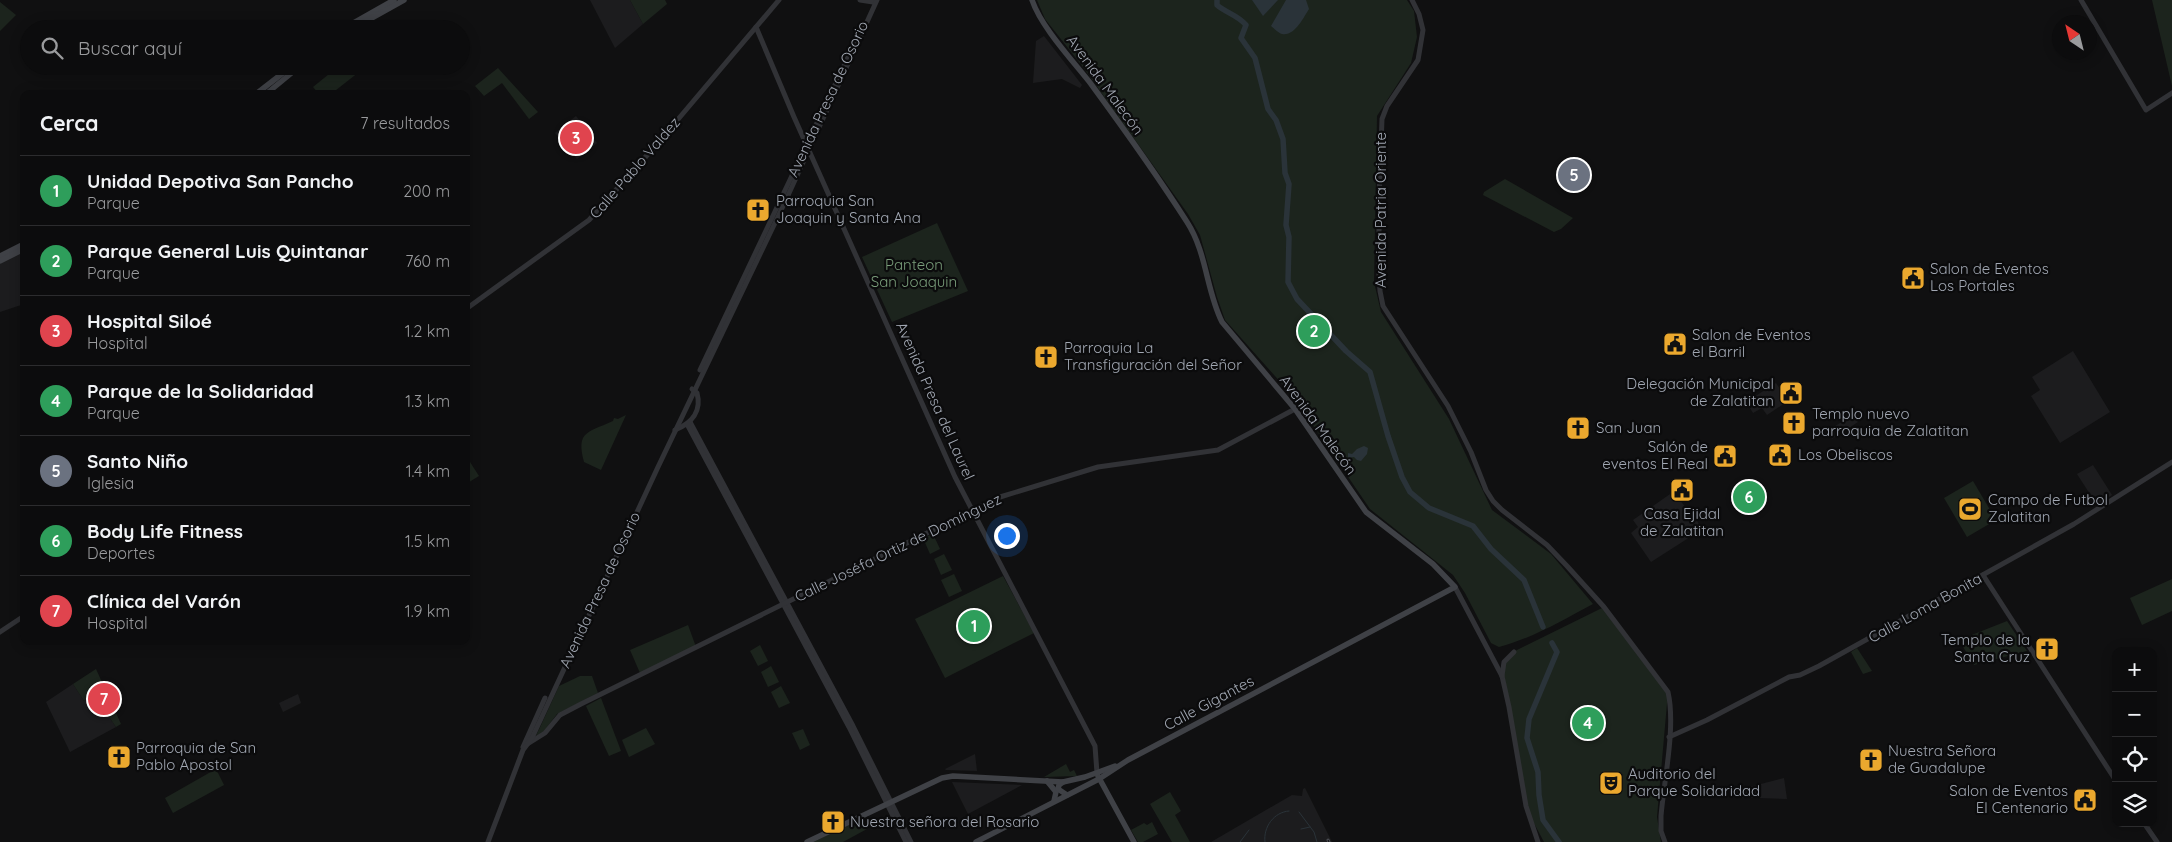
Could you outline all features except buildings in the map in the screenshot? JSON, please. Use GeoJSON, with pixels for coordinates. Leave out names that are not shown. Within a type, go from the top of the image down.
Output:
{"type":"FeatureCollection","features":[{"type":"Feature","properties":{"kind":"main road"},"geometry":{"type":"LineString","coordinates":[[359,20],[394,0]]}},
{"type":"Feature","properties":{"kind":"main road"},"geometry":{"type":"LineString","coordinates":[[368,20],[404,0]]}},
{"type":"Feature","properties":{"kind":"main road","name":"Avenida Malecón"},"geometry":{"type":"LineString","coordinates":[[1032,0],[1048,28],[1187,222],[1200,246],[1216,310],[1222,322],[1295,409],[1366,512],[1433,564],[1455,587]]}},
{"type":"Feature","properties":{"kind":"main road"},"geometry":{"type":"LineString","coordinates":[[261,90],[280,75]]}},
{"type":"Feature","properties":{"kind":"main road"},"geometry":{"type":"LineString","coordinates":[[271,90],[289,75]]}},
{"type":"Feature","properties":{"kind":"main road"},"geometry":{"type":"LineString","coordinates":[[0,256],[20,246]]}},
{"type":"Feature","properties":{"kind":"main road"},"geometry":{"type":"LineString","coordinates":[[0,261],[20,251]]}},
{"type":"Feature","properties":{"kind":"main road","name":"Calle Gigantes"},"geometry":{"type":"LineString","coordinates":[[976,842],[1455,587]]}},
{"type":"Feature","properties":{"kind":"main road"},"geometry":{"type":"LineString","coordinates":[[807,842],[934,780],[953,776],[1063,782],[1098,776],[1134,842]]}},
{"type":"Feature","properties":{"kind":"main road"},"geometry":{"type":"LineString","coordinates":[[1047,780],[1056,792],[1054,801]]}},
{"type":"Feature","properties":{"kind":"main road"},"geometry":{"type":"LineString","coordinates":[[1063,782],[1058,788],[1067,795]]}},
{"type":"Feature","properties":{"kind":"street","name":"Calle Pablo Valdez"},"geometry":{"type":"LineString","coordinates":[[470,306],[589,220],[779,0]]}},
{"type":"Feature","properties":{"kind":"street"},"geometry":{"type":"LineString","coordinates":[[860,0],[875,1]]}},
{"type":"Feature","properties":{"kind":"street","name":"Avenida Patria Oriente"},"geometry":{"type":"LineString","coordinates":[[1412,0],[1419,14],[1423,30],[1418,60],[1387,106],[1381,130],[1380,277],[1383,306],[1448,406],[1471,452],[1486,490],[1494,501],[1502,510],[1547,545],[1601,603],[1668,692],[1670,704],[1669,736],[1661,816],[1661,831],[1665,842]]}},
{"type":"Feature","properties":{"kind":"street"},"geometry":{"type":"LineString","coordinates":[[2081,0],[2146,110],[2172,93]]}},
{"type":"Feature","properties":{"kind":"street","name":"Avenida Presa de Osorio"},"geometry":{"type":"LineString","coordinates":[[488,842],[525,746],[806,144],[875,1]]}},
{"type":"Feature","properties":{"kind":"street","name":"Avenida Presa de Osorio"},"geometry":{"type":"LineString","coordinates":[[693,389],[808,150],[875,1]]}},
{"type":"Feature","properties":{"kind":"street","name":"Avenida Presa del Laurel"},"geometry":{"type":"LineString","coordinates":[[756,28],[808,150],[929,421],[972,511],[1095,746],[1098,776]]}},
{"type":"Feature","properties":{"kind":"street"},"geometry":{"type":"LineString","coordinates":[[674,430],[688,423],[698,412],[697,393],[693,389]]}},
{"type":"Feature","properties":{"kind":"street","name":"Calle Joséfa Ortiz de Domínguez"},"geometry":{"type":"LineString","coordinates":[[525,746],[545,733],[560,715],[1000,497],[1098,467],[1218,450],[1295,409]]}},
{"type":"Feature","properties":{"kind":"street"},"geometry":{"type":"LineString","coordinates":[[688,423],[911,842]]}},
{"type":"Feature","properties":{"kind":"street","name":"Calle Loma Bonita"},"geometry":{"type":"LineString","coordinates":[[1669,736],[1707,720],[1790,678],[1819,666],[2074,524],[2172,462]]}},
{"type":"Feature","properties":{"kind":"street"},"geometry":{"type":"LineString","coordinates":[[1983,575],[2112,775]]}},
{"type":"Feature","properties":{"kind":"street","name":"Avenida Malecón"},"geometry":{"type":"LineString","coordinates":[[1455,587],[1502,676],[1526,806],[1538,842]]}},
{"type":"Feature","properties":{"kind":"street"},"geometry":{"type":"LineString","coordinates":[[0,632],[20,619]]}},
{"type":"Feature","properties":{"kind":"street"},"geometry":{"type":"LineString","coordinates":[[1502,676],[1504,662],[1514,652]]}},
{"type":"Feature","properties":{"kind":"street"},"geometry":{"type":"LineString","coordinates":[[890,801],[906,842]]}},
{"type":"Feature","properties":{"kind":"street"},"geometry":{"type":"LineString","coordinates":[[2147,827],[2156,842]]}},
{"type":"Feature","properties":{"kind":"shaded area"},"geometry":{"type":"Polygon","coordinates":[[[590,0],[630,0],[643,24],[615,48],[590,0]]]}},
{"type":"Feature","properties":{"kind":"shaded area"},"geometry":{"type":"Polygon","coordinates":[[[1252,0],[1278,0],[1263,16],[1252,0]]]}},
{"type":"Feature","properties":{"kind":"shaded area"},"geometry":{"type":"Polygon","coordinates":[[[1286,0],[1306,0],[1309,9],[1294,30],[1282,34],[1271,26],[1286,0]]]}},
{"type":"Feature","properties":{"kind":"shaded area"},"geometry":{"type":"Polygon","coordinates":[[[1044,36],[1082,85],[1080,88],[1062,79],[1033,83],[1036,41],[1044,36]]]}},
{"type":"Feature","properties":{"kind":"shaded area"},"geometry":{"type":"Polygon","coordinates":[[[576,116],[597,143],[577,159],[555,133],[576,116]]]}},
{"type":"Feature","properties":{"kind":"shaded area"},"geometry":{"type":"Polygon","coordinates":[[[20,254],[20,305],[0,312],[0,264],[20,254]]]}},
{"type":"Feature","properties":{"kind":"shaded area"},"geometry":{"type":"Polygon","coordinates":[[[2073,351],[2110,412],[2060,443],[2031,396],[2040,390],[2032,377],[2073,351]]]}},
{"type":"Feature","properties":{"kind":"shaded area"},"geometry":{"type":"Polygon","coordinates":[[[1776,383],[1788,401],[1767,415],[1762,408],[1753,413],[1746,402],[1776,383]]]}},
{"type":"Feature","properties":{"kind":"shaded area"},"geometry":{"type":"Polygon","coordinates":[[[1853,415],[1858,422],[1832,439],[1827,431],[1853,415]]]}},
{"type":"Feature","properties":{"kind":"shaded area"},"geometry":{"type":"Polygon","coordinates":[[[1364,446],[1368,448],[1367,454],[1361,461],[1354,457],[1348,458],[1348,453],[1352,454],[1364,446]]]}},
{"type":"Feature","properties":{"kind":"shaded area"},"geometry":{"type":"Polygon","coordinates":[[[2093,465],[2112,495],[2097,505],[2077,474],[2093,465]]]}},
{"type":"Feature","properties":{"kind":"shaded area"},"geometry":{"type":"Polygon","coordinates":[[[1673,492],[1688,510],[1692,507],[1701,530],[1651,562],[1631,533],[1638,527],[1633,520],[1673,492]]]}},
{"type":"Feature","properties":{"kind":"shaded area"},"geometry":{"type":"Polygon","coordinates":[[[73,684],[84,701],[94,695],[116,727],[70,752],[46,702],[73,684]]]}},
{"type":"Feature","properties":{"kind":"shaded area"},"geometry":{"type":"Polygon","coordinates":[[[298,694],[301,703],[283,712],[279,703],[298,694]]]}},
{"type":"Feature","properties":{"kind":"shaded area"},"geometry":{"type":"Polygon","coordinates":[[[975,754],[977,771],[945,769],[975,754]]]}},
{"type":"Feature","properties":{"kind":"shaded area"},"geometry":{"type":"Polygon","coordinates":[[[1784,778],[1787,799],[1730,797],[1730,792],[1784,778]]]}},
{"type":"Feature","properties":{"kind":"shaded area"},"geometry":{"type":"Polygon","coordinates":[[[952,782],[1022,785],[968,814],[952,782]]]}},
{"type":"Feature","properties":{"kind":"shaded area"},"geometry":{"type":"Polygon","coordinates":[[[1305,788],[1332,842],[1211,842],[1292,795],[1302,796],[1303,789],[1305,788]]]}},
{"type":"Feature","properties":{"kind":"green space"},"geometry":{"type":"Polygon","coordinates":[[[630,0],[665,0],[667,4],[643,24],[630,0]]]}},
{"type":"Feature","properties":{"kind":"green space"},"geometry":{"type":"Polygon","coordinates":[[[1037,0],[1407,0],[1414,11],[1417,37],[1411,63],[1377,116],[1374,282],[1381,312],[1449,419],[1492,510],[1551,554],[1593,604],[1524,639],[1499,647],[1491,643],[1465,593],[1453,575],[1370,509],[1283,385],[1225,320],[1200,235],[1188,214],[1083,67],[1045,19],[1037,0]]]}},
{"type":"Feature","properties":{"kind":"green space"},"geometry":{"type":"Polygon","coordinates":[[[2152,0],[2172,0],[2172,86],[2152,0]]]}},
{"type":"Feature","properties":{"kind":"green space"},"geometry":{"type":"Polygon","coordinates":[[[0,2],[16,15],[0,31],[0,2]]]}},
{"type":"Feature","properties":{"kind":"green space"},"geometry":{"type":"Polygon","coordinates":[[[498,68],[538,112],[529,119],[502,83],[484,96],[475,86],[498,68]]]}},
{"type":"Feature","properties":{"kind":"green space"},"geometry":{"type":"Polygon","coordinates":[[[328,75],[355,75],[336,90],[316,90],[313,87],[328,75]]]}},
{"type":"Feature","properties":{"kind":"green space"},"geometry":{"type":"Polygon","coordinates":[[[1505,179],[1573,218],[1561,229],[1554,232],[1483,195],[1484,192],[1505,179]]]}},
{"type":"Feature","properties":{"kind":"green space","name":"Panteon San Joaquin"},"geometry":{"type":"Polygon","coordinates":[[[937,223],[968,291],[892,322],[862,257],[937,223]]]}},
{"type":"Feature","properties":{"kind":"green space"},"geometry":{"type":"Polygon","coordinates":[[[626,415],[601,470],[584,462],[582,444],[586,434],[613,421],[614,418],[618,419],[626,415]]]}},
{"type":"Feature","properties":{"kind":"green space"},"geometry":{"type":"Polygon","coordinates":[[[470,462],[479,476],[470,482],[470,462]]]}},
{"type":"Feature","properties":{"kind":"green space","name":"Campo de Futbol Zalatitan"},"geometry":{"type":"Polygon","coordinates":[[[1973,481],[1996,520],[1967,537],[1944,498],[1973,481]]]}},
{"type":"Feature","properties":{"kind":"green space"},"geometry":{"type":"Polygon","coordinates":[[[933,534],[940,549],[930,554],[923,538],[933,534]]]}},
{"type":"Feature","properties":{"kind":"green space"},"geometry":{"type":"Polygon","coordinates":[[[944,554],[952,570],[941,575],[934,559],[944,554]]]}},
{"type":"Feature","properties":{"kind":"green space"},"geometry":{"type":"Polygon","coordinates":[[[954,574],[962,591],[949,597],[941,580],[954,574]]]}},
{"type":"Feature","properties":{"kind":"green space"},"geometry":{"type":"Polygon","coordinates":[[[1003,576],[1034,633],[945,678],[915,619],[1003,576]]]}},
{"type":"Feature","properties":{"kind":"green space"},"geometry":{"type":"Polygon","coordinates":[[[2172,579],[2172,611],[2142,625],[2130,598],[2172,579]]]}},
{"type":"Feature","properties":{"kind":"green space"},"geometry":{"type":"Polygon","coordinates":[[[1604,607],[1668,692],[1657,817],[1661,842],[1544,842],[1528,812],[1502,676],[1504,662],[1511,653],[1604,607]]]}},
{"type":"Feature","properties":{"kind":"green space"},"geometry":{"type":"Polygon","coordinates":[[[2007,621],[2027,651],[1974,665],[1959,640],[2007,621]]]}},
{"type":"Feature","properties":{"kind":"green space"},"geometry":{"type":"Polygon","coordinates":[[[688,625],[696,647],[640,673],[630,650],[688,625]]]}},
{"type":"Feature","properties":{"kind":"green space"},"geometry":{"type":"Polygon","coordinates":[[[760,645],[768,661],[758,666],[750,651],[760,645]]]}},
{"type":"Feature","properties":{"kind":"green space"},"geometry":{"type":"Polygon","coordinates":[[[1857,648],[1872,671],[1863,674],[1851,652],[1857,648]]]}},
{"type":"Feature","properties":{"kind":"green space"},"geometry":{"type":"Polygon","coordinates":[[[771,666],[779,682],[768,687],[761,672],[771,666]]]}},
{"type":"Feature","properties":{"kind":"green space"},"geometry":{"type":"Polygon","coordinates":[[[96,669],[106,691],[95,697],[93,695],[84,701],[73,684],[96,669]]]}},
{"type":"Feature","properties":{"kind":"green space"},"geometry":{"type":"Polygon","coordinates":[[[580,676],[592,676],[598,693],[557,714],[544,731],[536,736],[559,686],[580,676]]]}},
{"type":"Feature","properties":{"kind":"green space"},"geometry":{"type":"Polygon","coordinates":[[[781,686],[790,703],[779,708],[771,692],[781,686]]]}},
{"type":"Feature","properties":{"kind":"green space"},"geometry":{"type":"Polygon","coordinates":[[[601,698],[621,751],[609,756],[586,706],[601,698]]]}},
{"type":"Feature","properties":{"kind":"green space"},"geometry":{"type":"Polygon","coordinates":[[[111,702],[121,724],[116,727],[102,707],[111,702]]]}},
{"type":"Feature","properties":{"kind":"green space"},"geometry":{"type":"Polygon","coordinates":[[[646,728],[655,744],[629,757],[622,740],[646,728]]]}},
{"type":"Feature","properties":{"kind":"green space"},"geometry":{"type":"Polygon","coordinates":[[[803,729],[810,745],[800,750],[792,733],[803,729]]]}},
{"type":"Feature","properties":{"kind":"green space"},"geometry":{"type":"Polygon","coordinates":[[[1066,764],[1070,772],[1074,770],[1077,776],[1044,777],[1066,764]]]}},
{"type":"Feature","properties":{"kind":"green space"},"geometry":{"type":"Polygon","coordinates":[[[216,769],[224,785],[173,813],[165,798],[216,769]]]}},
{"type":"Feature","properties":{"kind":"green space"},"geometry":{"type":"Polygon","coordinates":[[[1170,792],[1181,811],[1175,815],[1190,842],[1172,842],[1150,804],[1170,792]]]}},
{"type":"Feature","properties":{"kind":"green space"},"geometry":{"type":"Polygon","coordinates":[[[862,819],[867,829],[843,842],[813,842],[862,819]]]}},
{"type":"Feature","properties":{"kind":"green space"},"geometry":{"type":"Polygon","coordinates":[[[1152,822],[1158,834],[1143,842],[1138,842],[1131,830],[1144,823],[1147,825],[1152,822]]]}},
{"type":"Feature","properties":{"kind":"waterway"},"geometry":{"type":"LineString","coordinates":[[1217,0],[1217,5],[1246,25],[1241,38],[1255,58],[1268,109],[1276,120],[1283,139],[1285,173],[1289,184],[1286,225],[1289,237],[1288,282],[1297,299],[1346,351],[1370,372],[1388,436],[1402,477],[1410,492],[1429,508],[1473,526],[1491,549],[1524,580],[1543,627]]}},
{"type":"Feature","properties":{"kind":"waterway"},"geometry":{"type":"LineString","coordinates":[[1552,643],[1557,652],[1529,719],[1527,738],[1538,772],[1543,820],[1559,842]]}},
{"type":"Feature","properties":{"kind":"waterway"},"geometry":{"type":"LineString","coordinates":[[1265,842],[1266,831],[1274,817],[1289,811]]}},
{"type":"Feature","properties":{"kind":"waterway"},"geometry":{"type":"LineString","coordinates":[[1299,812],[1314,832],[1317,842]]}},
{"type":"Feature","properties":{"kind":"waterway"},"geometry":{"type":"LineString","coordinates":[[1301,829],[1310,827]]}},
{"type":"Feature","properties":{"kind":"waterway"},"geometry":{"type":"LineString","coordinates":[[1240,842],[1249,830]]}},
{"type":"Feature","properties":{"kind":"place","name":"Hospital Siloé"},"geometry":{"type":"Point","coordinates":[576,138]}},
{"type":"Feature","properties":{"kind":"place","name":"Santo Niño"},"geometry":{"type":"Point","coordinates":[1574,175]}},
{"type":"Feature","properties":{"kind":"place","name":"Parroquia San Joaquin y Santa Ana"},"geometry":{"type":"Point","coordinates":[758,210]}},
{"type":"Feature","properties":{"kind":"place","name":"Salon de Eventos Los Portales"},"geometry":{"type":"Point","coordinates":[1913,278]}},
{"type":"Feature","properties":{"kind":"place","name":"Parque General Luis Quintanar"},"geometry":{"type":"Point","coordinates":[1314,331]}},
{"type":"Feature","properties":{"kind":"place","name":"Salon de Eventos el Barril"},"geometry":{"type":"Point","coordinates":[1675,344]}},
{"type":"Feature","properties":{"kind":"place","name":"Parroquia La Transfiguración del Señor"},"geometry":{"type":"Point","coordinates":[1046,357]}},
{"type":"Feature","properties":{"kind":"place","name":"Delegación Municipal de Zalatitan"},"geometry":{"type":"Point","coordinates":[1791,393]}},
{"type":"Feature","properties":{"kind":"place","name":"Templo nuevo parroquia de Zalatitan"},"geometry":{"type":"Point","coordinates":[1794,423]}},
{"type":"Feature","properties":{"kind":"place","name":"San Juan"},"geometry":{"type":"Point","coordinates":[1578,428]}},
{"type":"Feature","properties":{"kind":"place","name":"Los Obeliscos"},"geometry":{"type":"Point","coordinates":[1780,455]}},
{"type":"Feature","properties":{"kind":"place","name":"Salón de eventos El Real"},"geometry":{"type":"Point","coordinates":[1725,456]}},
{"type":"Feature","properties":{"kind":"place","name":"Casa Ejidal de Zalatitan"},"geometry":{"type":"Point","coordinates":[1682,490]}},
{"type":"Feature","properties":{"kind":"place","name":"Body Life Fitness"},"geometry":{"type":"Point","coordinates":[1749,497]}},
{"type":"Feature","properties":{"kind":"place","name":"Campo de Futbol Zalatitan"},"geometry":{"type":"Point","coordinates":[1970,509]}},
{"type":"Feature","properties":{"kind":"place","name":"Unidad Depotiva San Pancho"},"geometry":{"type":"Point","coordinates":[974,626]}},
{"type":"Feature","properties":{"kind":"place","name":"Templo de la Santa Cruz"},"geometry":{"type":"Point","coordinates":[2047,649]}},
{"type":"Feature","properties":{"kind":"place","name":"Clínica del Varón"},"geometry":{"type":"Point","coordinates":[104,699]}},
{"type":"Feature","properties":{"kind":"place","name":"Parque de la Solidaridad"},"geometry":{"type":"Point","coordinates":[1588,723]}},
{"type":"Feature","properties":{"kind":"place","name":"Parroquia de San Pablo Apostol"},"geometry":{"type":"Point","coordinates":[119,757]}},
{"type":"Feature","properties":{"kind":"place","name":"Nuestra Señora de Guadalupe"},"geometry":{"type":"Point","coordinates":[1871,760]}},
{"type":"Feature","properties":{"kind":"place","name":"Auditorio del Parque Solidaridad"},"geometry":{"type":"Point","coordinates":[1611,783]}},
{"type":"Feature","properties":{"kind":"place","name":"Salon de Eventos El Centenario"},"geometry":{"type":"Point","coordinates":[2085,800]}},
{"type":"Feature","properties":{"kind":"place","name":"Nuestra señora del Rosario"},"geometry":{"type":"Point","coordinates":[833,822]}}]}
